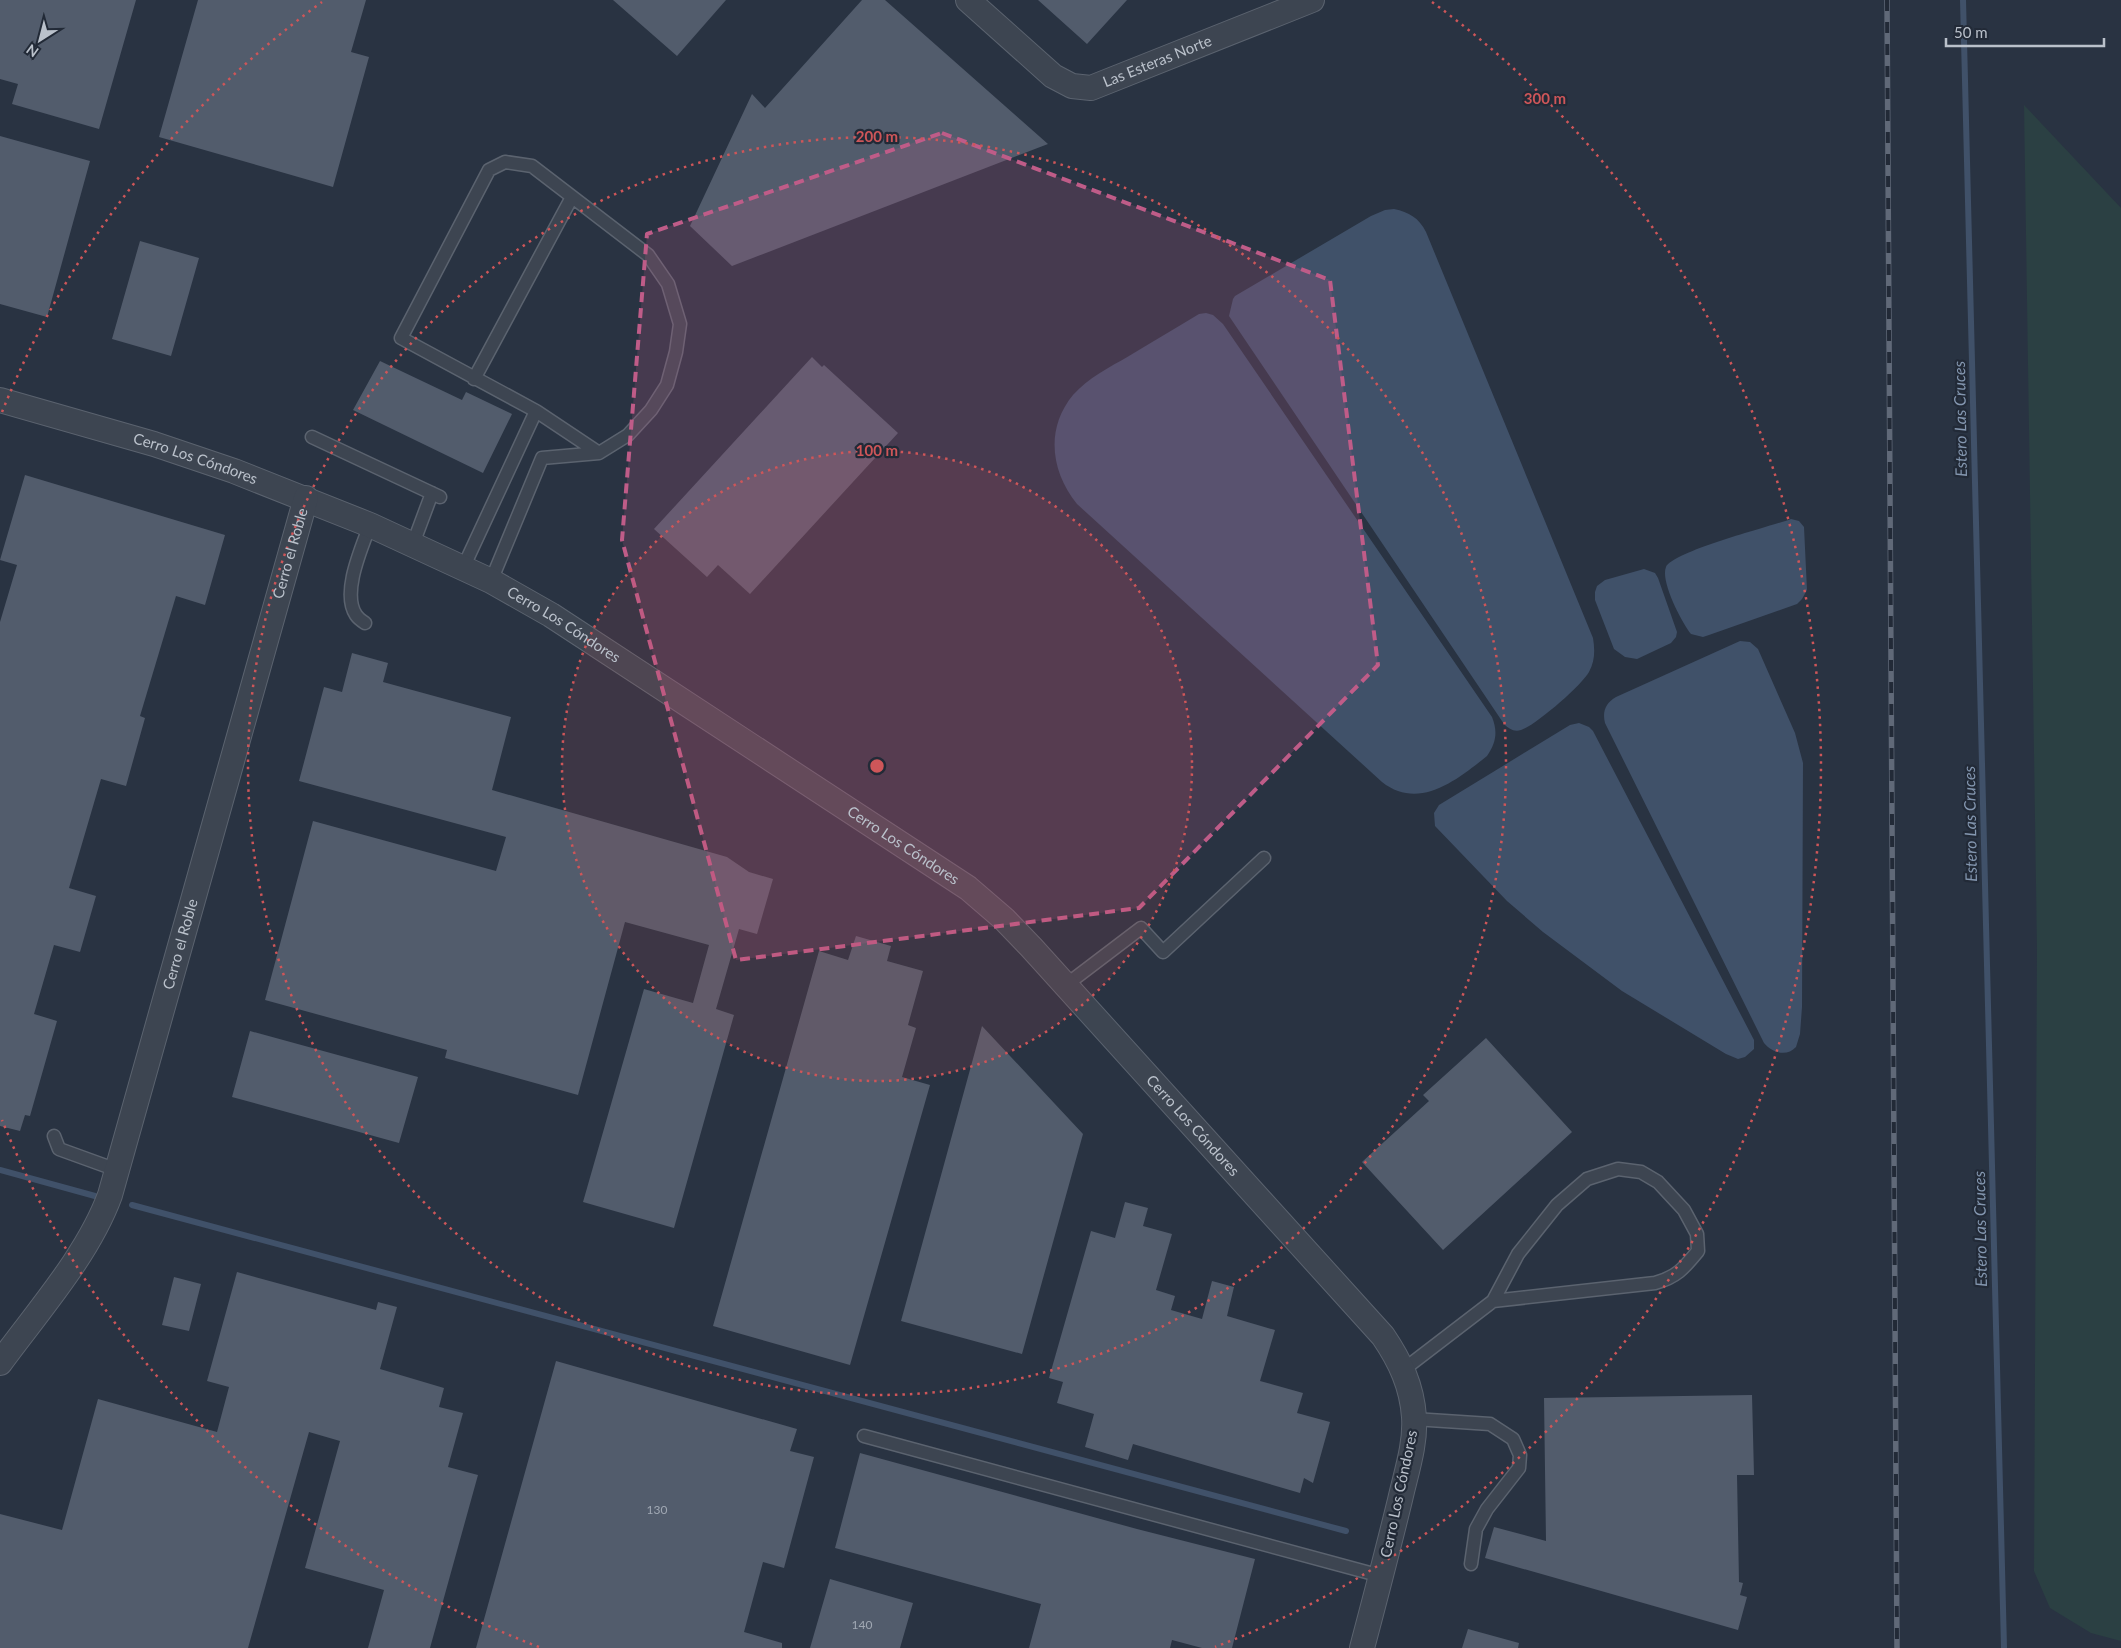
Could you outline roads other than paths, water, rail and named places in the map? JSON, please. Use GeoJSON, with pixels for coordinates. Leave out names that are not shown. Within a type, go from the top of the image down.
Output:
{"type":"FeatureCollection","features":[{"type":"Feature","properties":{"kind":"street","name":"Las Esteras Norte"},"geometry":{"type":"LineString","coordinates":[[968,0],[1053,76],[1072,86],[1091,88],[1312,0]]}},
{"type":"Feature","properties":{"kind":"street","name":"Cerro Los Cóndores"},"geometry":{"type":"LineString","coordinates":[[0,400],[154,444],[306,498],[491,580],[551,615],[968,888],[1004,919],[1383,1336],[1404,1370],[1414,1419],[1410,1460],[1382,1576],[1362,1648]]}},
{"type":"Feature","properties":{"kind":"street","name":"Cerro el Roble"},"geometry":{"type":"LineString","coordinates":[[0,1363],[90,1240],[102,1216],[117,1170],[306,498]]}},
{"type":"Feature","properties":{"kind":"lane"},"geometry":{"type":"LineString","coordinates":[[491,580],[542,458],[599,452],[628,435],[651,410],[666,385],[676,352],[680,324],[668,284],[648,256],[532,166],[505,162],[489,170],[401,338],[536,411],[599,452]]}},
{"type":"Feature","properties":{"kind":"lane"},"geometry":{"type":"LineString","coordinates":[[474,379],[572,197]]}},
{"type":"Feature","properties":{"kind":"lane"},"geometry":{"type":"LineString","coordinates":[[463,568],[536,411]]}},
{"type":"Feature","properties":{"kind":"lane"},"geometry":{"type":"LineString","coordinates":[[312,437],[436,495],[413,544]]}},
{"type":"Feature","properties":{"kind":"lane"},"geometry":{"type":"LineString","coordinates":[[365,623],[356,615],[351,599],[353,574],[370,525]]}},
{"type":"Feature","properties":{"kind":"lane"},"geometry":{"type":"LineString","coordinates":[[1066,985],[1141,928],[1163,952],[1264,858]]}},
{"type":"Feature","properties":{"kind":"lane"},"geometry":{"type":"LineString","coordinates":[[54,1136],[58,1149],[117,1170]]}},
{"type":"Feature","properties":{"kind":"lane"},"geometry":{"type":"LineString","coordinates":[[1404,1370],[1493,1301],[1518,1254],[1557,1205],[1587,1179],[1618,1169],[1641,1172],[1658,1182],[1684,1210],[1697,1234],[1698,1251],[1682,1270],[1670,1279],[1655,1283],[1493,1301]]}},
{"type":"Feature","properties":{"kind":"lane"},"geometry":{"type":"LineString","coordinates":[[1414,1419],[1490,1424],[1513,1439],[1520,1455],[1519,1468],[1487,1509],[1476,1528],[1471,1564]]}},
{"type":"Feature","properties":{"kind":"lane"},"geometry":{"type":"LineString","coordinates":[[864,1436],[1382,1576]]}},
{"type":"Feature","properties":{"kind":"water"},"geometry":{"type":"Polygon","coordinates":[[[1394,209],[1413,216],[1426,232],[1593,638],[1593,660],[1585,678],[1547,713],[1521,730],[1512,730],[1504,724],[1229,316],[1235,296],[1371,216],[1385,210],[1394,209]]]}},
{"type":"Feature","properties":{"kind":"water"},"geometry":{"type":"Polygon","coordinates":[[[1199,314],[1213,315],[1223,324],[1492,717],[1495,737],[1487,756],[1463,774],[1437,789],[1424,793],[1410,794],[1396,790],[1382,782],[1077,504],[1061,478],[1055,450],[1055,436],[1064,408],[1073,395],[1092,378],[1199,314]]]}},
{"type":"Feature","properties":{"kind":"water"},"geometry":{"type":"Polygon","coordinates":[[[1791,519],[1799,521],[1804,527],[1807,590],[1802,599],[1797,604],[1703,637],[1691,634],[1682,621],[1669,591],[1666,582],[1666,567],[1673,561],[1703,547],[1791,519]]]}},
{"type":"Feature","properties":{"kind":"water"},"geometry":{"type":"Polygon","coordinates":[[[1644,569],[1655,573],[1658,578],[1677,632],[1676,637],[1671,643],[1637,659],[1625,657],[1614,649],[1595,600],[1595,592],[1597,586],[1605,580],[1644,569]]]}},
{"type":"Feature","properties":{"kind":"water"},"geometry":{"type":"Polygon","coordinates":[[[1740,641],[1750,642],[1758,649],[1795,733],[1803,763],[1802,1007],[1800,1034],[1796,1047],[1784,1053],[1771,1049],[1764,1043],[1604,719],[1606,708],[1616,697],[1740,641]]]}},
{"type":"Feature","properties":{"kind":"water"},"geometry":{"type":"Polygon","coordinates":[[[1579,723],[1593,731],[1754,1040],[1754,1049],[1745,1057],[1738,1059],[1726,1054],[1622,991],[1543,932],[1507,901],[1435,826],[1434,813],[1439,805],[1570,725],[1579,723]]]}},
{"type":"Feature","properties":{"kind":"waterway","name":"Estero Las Cruces"},"geometry":{"type":"LineString","coordinates":[[1963,0],[2004,1648]]}},
{"type":"Feature","properties":{"kind":"waterway"},"geometry":{"type":"LineString","coordinates":[[0,1170],[95,1196]]}},
{"type":"Feature","properties":{"kind":"waterway"},"geometry":{"type":"LineString","coordinates":[[132,1205],[1346,1531]]}},
{"type":"Feature","properties":{"kind":"railway"},"geometry":{"type":"LineString","coordinates":[[1887,0],[1897,1648]]}}]}
